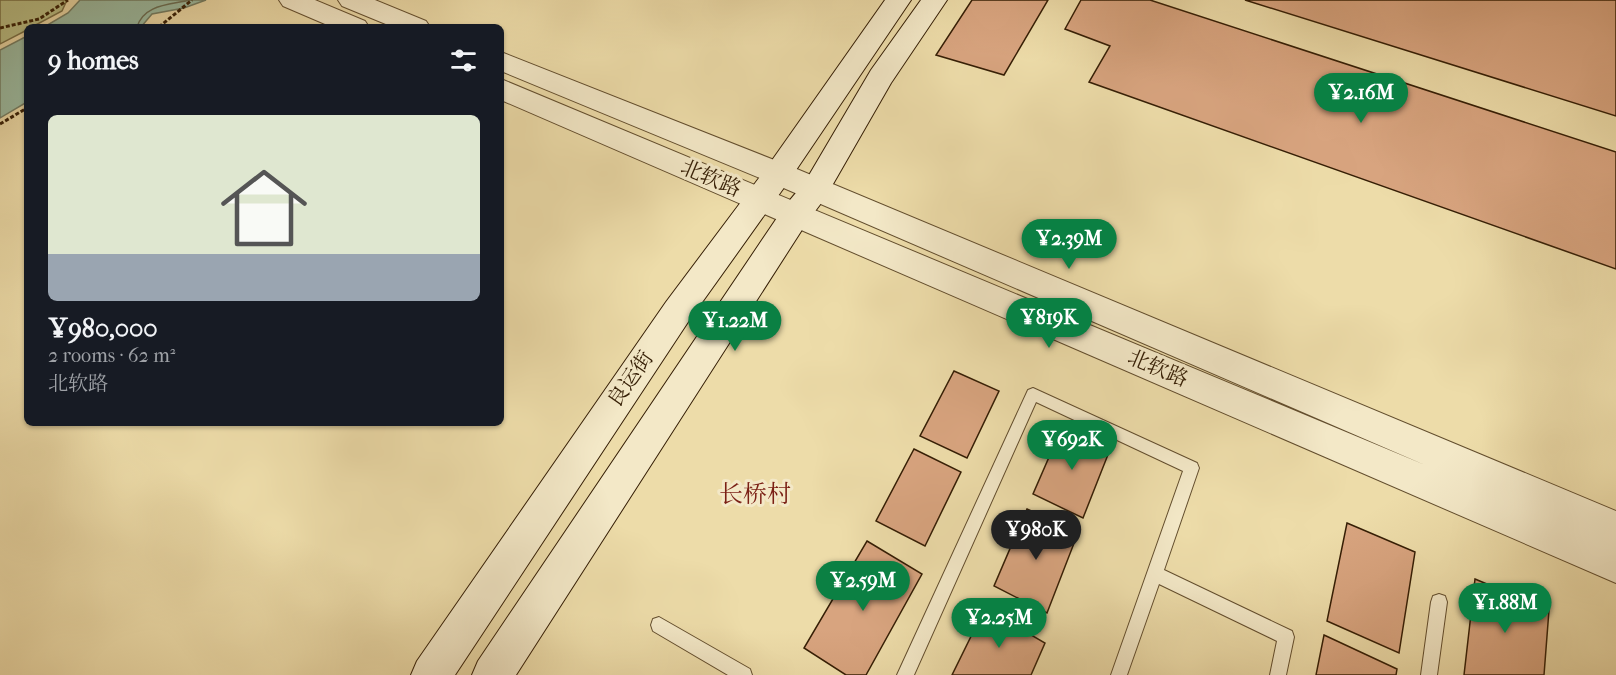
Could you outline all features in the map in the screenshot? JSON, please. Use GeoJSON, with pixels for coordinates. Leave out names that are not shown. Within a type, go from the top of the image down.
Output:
{"type":"FeatureCollection","features":[{"type":"Feature","properties":{"kind":"street"},"geometry":{"type":"LineString","coordinates":[[292,0],[349,24]]}},
{"type":"Feature","properties":{"kind":"street"},"geometry":{"type":"LineString","coordinates":[[351,0],[410,24]]}},
{"type":"Feature","properties":{"kind":"street","name":"良运街"},"geometry":{"type":"LineString","coordinates":[[431,675],[510,561],[584,446],[898,0]]}},
{"type":"Feature","properties":{"kind":"street"},"geometry":{"type":"LineString","coordinates":[[492,675],[806,202],[881,76],[934,0]]}},
{"type":"Feature","properties":{"kind":"street","name":"北软路"},"geometry":{"type":"LineString","coordinates":[[504,62],[806,202],[1616,529]]}},
{"type":"Feature","properties":{"kind":"street","name":"北软路"},"geometry":{"type":"LineString","coordinates":[[504,90],[768,186]]}},
{"type":"Feature","properties":{"kind":"street","name":"北软路"},"geometry":{"type":"LineString","coordinates":[[806,202],[1616,564]]}},
{"type":"Feature","properties":{"kind":"lane"},"geometry":{"type":"LineString","coordinates":[[905,675],[1033,394],[1192,468],[1119,675]]}},
{"type":"Feature","properties":{"kind":"lane"},"geometry":{"type":"LineString","coordinates":[[1155,574],[1286,637],[1278,675]]}},
{"type":"Feature","properties":{"kind":"lane"},"geometry":{"type":"LineString","coordinates":[[1430,675],[1439,602]]}},
{"type":"Feature","properties":{"kind":"lane"},"geometry":{"type":"LineString","coordinates":[[659,625],[744,675]]}},
{"type":"Feature","properties":{"kind":"path"},"geometry":{"type":"LineString","coordinates":[[0,28],[39,19],[68,0]]}},
{"type":"Feature","properties":{"kind":"path"},"geometry":{"type":"LineString","coordinates":[[163,24],[192,0]]}},
{"type":"Feature","properties":{"kind":"path"},"geometry":{"type":"LineString","coordinates":[[0,124],[24,110]]}},
{"type":"Feature","properties":{"kind":"shaded area"},"geometry":{"type":"Polygon","coordinates":[[[0,0],[67,0],[62,11],[38,24],[24,24],[24,32],[0,44],[0,0]]]}},
{"type":"Feature","properties":{"kind":"water"},"geometry":{"type":"Polygon","coordinates":[[[80,0],[206,0],[184,8],[152,14],[144,24],[49,24],[68,13],[80,0]]]}},
{"type":"Feature","properties":{"kind":"water"},"geometry":{"type":"Polygon","coordinates":[[[24,38],[24,104],[0,118],[0,50],[24,38]]]}},
{"type":"Feature","properties":{"kind":"building"},"geometry":{"type":"Polygon","coordinates":[[[972,0],[1048,0],[1004,75],[936,55],[972,0]]]}},
{"type":"Feature","properties":{"kind":"building"},"geometry":{"type":"Polygon","coordinates":[[[1081,0],[1150,0],[1616,152],[1616,269],[1089,82],[1110,46],[1065,29],[1081,0]]]}},
{"type":"Feature","properties":{"kind":"building"},"geometry":{"type":"Polygon","coordinates":[[[1245,0],[1616,0],[1616,116],[1245,0]]]}},
{"type":"Feature","properties":{"kind":"building"},"geometry":{"type":"Polygon","coordinates":[[[954,371],[999,391],[967,458],[920,436],[954,371]]]}},
{"type":"Feature","properties":{"kind":"building"},"geometry":{"type":"Polygon","coordinates":[[[1063,425],[1111,447],[1083,518],[1033,494],[1063,425]]]}},
{"type":"Feature","properties":{"kind":"building"},"geometry":{"type":"Polygon","coordinates":[[[914,449],[961,472],[925,546],[876,521],[914,449]]]}},
{"type":"Feature","properties":{"kind":"building"},"geometry":{"type":"Polygon","coordinates":[[[1027,509],[1078,533],[1047,613],[994,586],[1027,509]]]}},
{"type":"Feature","properties":{"kind":"building"},"geometry":{"type":"Polygon","coordinates":[[[1347,523],[1415,552],[1399,653],[1327,621],[1347,523]]]}},
{"type":"Feature","properties":{"kind":"building"},"geometry":{"type":"Polygon","coordinates":[[[867,541],[922,574],[866,675],[846,675],[804,648],[867,541]]]}},
{"type":"Feature","properties":{"kind":"building"},"geometry":{"type":"Polygon","coordinates":[[[1475,579],[1549,610],[1544,675],[1464,675],[1475,579]]]}},
{"type":"Feature","properties":{"kind":"building"},"geometry":{"type":"Polygon","coordinates":[[[985,608],[1045,643],[1031,675],[952,675],[985,608]]]}},
{"type":"Feature","properties":{"kind":"building"},"geometry":{"type":"Polygon","coordinates":[[[1324,635],[1397,669],[1396,675],[1316,675],[1324,635]]]}},
{"type":"Feature","properties":{"kind":"district","name":"长桥村"},"geometry":{"type":"Point","coordinates":[755,494]}}]}
